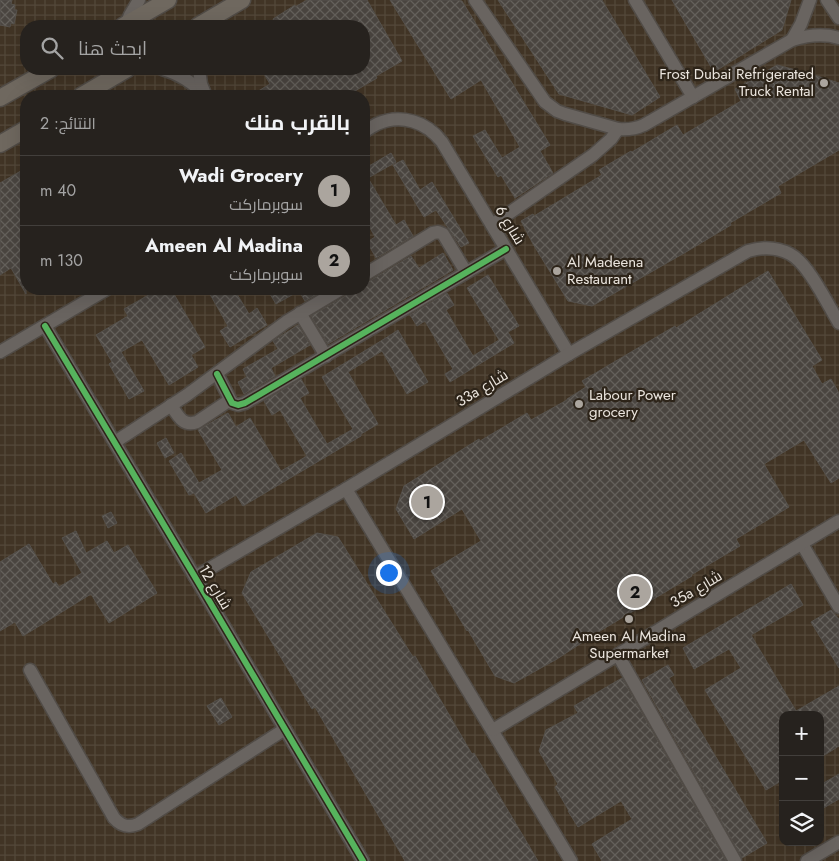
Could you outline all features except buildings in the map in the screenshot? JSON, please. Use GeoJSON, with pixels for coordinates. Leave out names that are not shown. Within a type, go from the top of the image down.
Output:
{"type":"FeatureCollection","features":[{"type":"Feature","properties":{"kind":"main road"},"geometry":{"type":"LineString","coordinates":[[135,20],[168,0]]}},
{"type":"Feature","properties":{"kind":"main road"},"geometry":{"type":"LineString","coordinates":[[212,20],[242,0]]}},
{"type":"Feature","properties":{"kind":"main road"},"geometry":{"type":"LineString","coordinates":[[0,98],[40,75]]}},
{"type":"Feature","properties":{"kind":"main road"},"geometry":{"type":"LineString","coordinates":[[92,90],[119,75]]}},
{"type":"Feature","properties":{"kind":"main road"},"geometry":{"type":"LineString","coordinates":[[0,144],[20,132]]}},
{"type":"Feature","properties":{"kind":"street"},"geometry":{"type":"LineString","coordinates":[[128,20],[139,0]]}},
{"type":"Feature","properties":{"kind":"street"},"geometry":{"type":"LineString","coordinates":[[475,0],[545,102],[564,114],[618,129],[644,126],[792,40],[817,35],[839,38]]}},
{"type":"Feature","properties":{"kind":"street"},"geometry":{"type":"LineString","coordinates":[[635,0],[693,97]]}},
{"type":"Feature","properties":{"kind":"street"},"geometry":{"type":"LineString","coordinates":[[792,40],[802,24],[810,0]]}},
{"type":"Feature","properties":{"kind":"street"},"geometry":{"type":"LineString","coordinates":[[827,0],[839,18]]}},
{"type":"Feature","properties":{"kind":"street"},"geometry":{"type":"LineString","coordinates":[[179,75],[200,90]]}},
{"type":"Feature","properties":{"kind":"street"},"geometry":{"type":"LineString","coordinates":[[200,75],[204,90]]}},
{"type":"Feature","properties":{"kind":"street","name":"شارع 6"},"geometry":{"type":"LineString","coordinates":[[370,128],[376,124],[391,120],[407,120],[430,129],[442,142],[569,354]]}},
{"type":"Feature","properties":{"kind":"street"},"geometry":{"type":"LineString","coordinates":[[492,226],[593,156],[611,139],[618,129]]}},
{"type":"Feature","properties":{"kind":"street"},"geometry":{"type":"LineString","coordinates":[[370,271],[432,233],[438,232],[443,234],[466,272]]}},
{"type":"Feature","properties":{"kind":"street","name":"33a شارع"},"geometry":{"type":"LineString","coordinates":[[195,577],[740,254],[766,248],[791,254],[812,277],[839,323]]}},
{"type":"Feature","properties":{"kind":"street"},"geometry":{"type":"LineString","coordinates":[[217,374],[230,400],[235,404],[245,404],[506,249]]}},
{"type":"Feature","properties":{"kind":"street"},"geometry":{"type":"LineString","coordinates":[[0,352],[97,295]]}},
{"type":"Feature","properties":{"kind":"street"},"geometry":{"type":"LineString","coordinates":[[115,442],[217,374],[272,332],[331,295]]}},
{"type":"Feature","properties":{"kind":"street"},"geometry":{"type":"LineString","coordinates":[[300,313],[326,356]]}},
{"type":"Feature","properties":{"kind":"street","name":"شارع 12"},"geometry":{"type":"LineString","coordinates":[[45,326],[285,729],[358,860]]}},
{"type":"Feature","properties":{"kind":"street"},"geometry":{"type":"LineString","coordinates":[[171,406],[181,420],[191,424],[230,400]]}},
{"type":"Feature","properties":{"kind":"street"},"geometry":{"type":"LineString","coordinates":[[346,489],[571,861]]}},
{"type":"Feature","properties":{"kind":"street","name":"35a شارع"},"geometry":{"type":"LineString","coordinates":[[493,730],[839,521]]}},
{"type":"Feature","properties":{"kind":"street"},"geometry":{"type":"LineString","coordinates":[[802,544],[839,607]]}},
{"type":"Feature","properties":{"kind":"street"},"geometry":{"type":"LineString","coordinates":[[618,655],[735,861]]}},
{"type":"Feature","properties":{"kind":"street"},"geometry":{"type":"LineString","coordinates":[[30,670],[114,818],[124,826],[138,824],[285,729]]}},
{"type":"Feature","properties":{"kind":"street"},"geometry":{"type":"LineString","coordinates":[[807,861],[839,842]]}},
{"type":"Feature","properties":{"kind":"shaded area"},"geometry":{"type":"Polygon","coordinates":[[[0,0],[839,0],[839,861],[0,861],[0,0]]]}},
{"type":"Feature","properties":{"kind":"cycle path"},"geometry":{"type":"LineString","coordinates":[[217,374],[232,403],[238,405],[245,403],[506,249]]}},
{"type":"Feature","properties":{"kind":"cycle path"},"geometry":{"type":"LineString","coordinates":[[45,326],[363,861]]}},
{"type":"Feature","properties":{"kind":"place","name":"Frost Dubai Refrigerated Truck Rental"},"geometry":{"type":"Point","coordinates":[824,83]}},
{"type":"Feature","properties":{"kind":"place","name":"Al Madeena Restaurant"},"geometry":{"type":"Point","coordinates":[557,271]}},
{"type":"Feature","properties":{"kind":"place","name":"Labour Power grocery"},"geometry":{"type":"Point","coordinates":[579,404]}},
{"type":"Feature","properties":{"kind":"place","name":"Wadi Grocery"},"geometry":{"type":"Point","coordinates":[427,502]}},
{"type":"Feature","properties":{"kind":"place","name":"Ameen Al Madina"},"geometry":{"type":"Point","coordinates":[635,592]}},
{"type":"Feature","properties":{"kind":"place","name":"Ameen Al Madina Supermarket"},"geometry":{"type":"Point","coordinates":[629,619]}}]}
